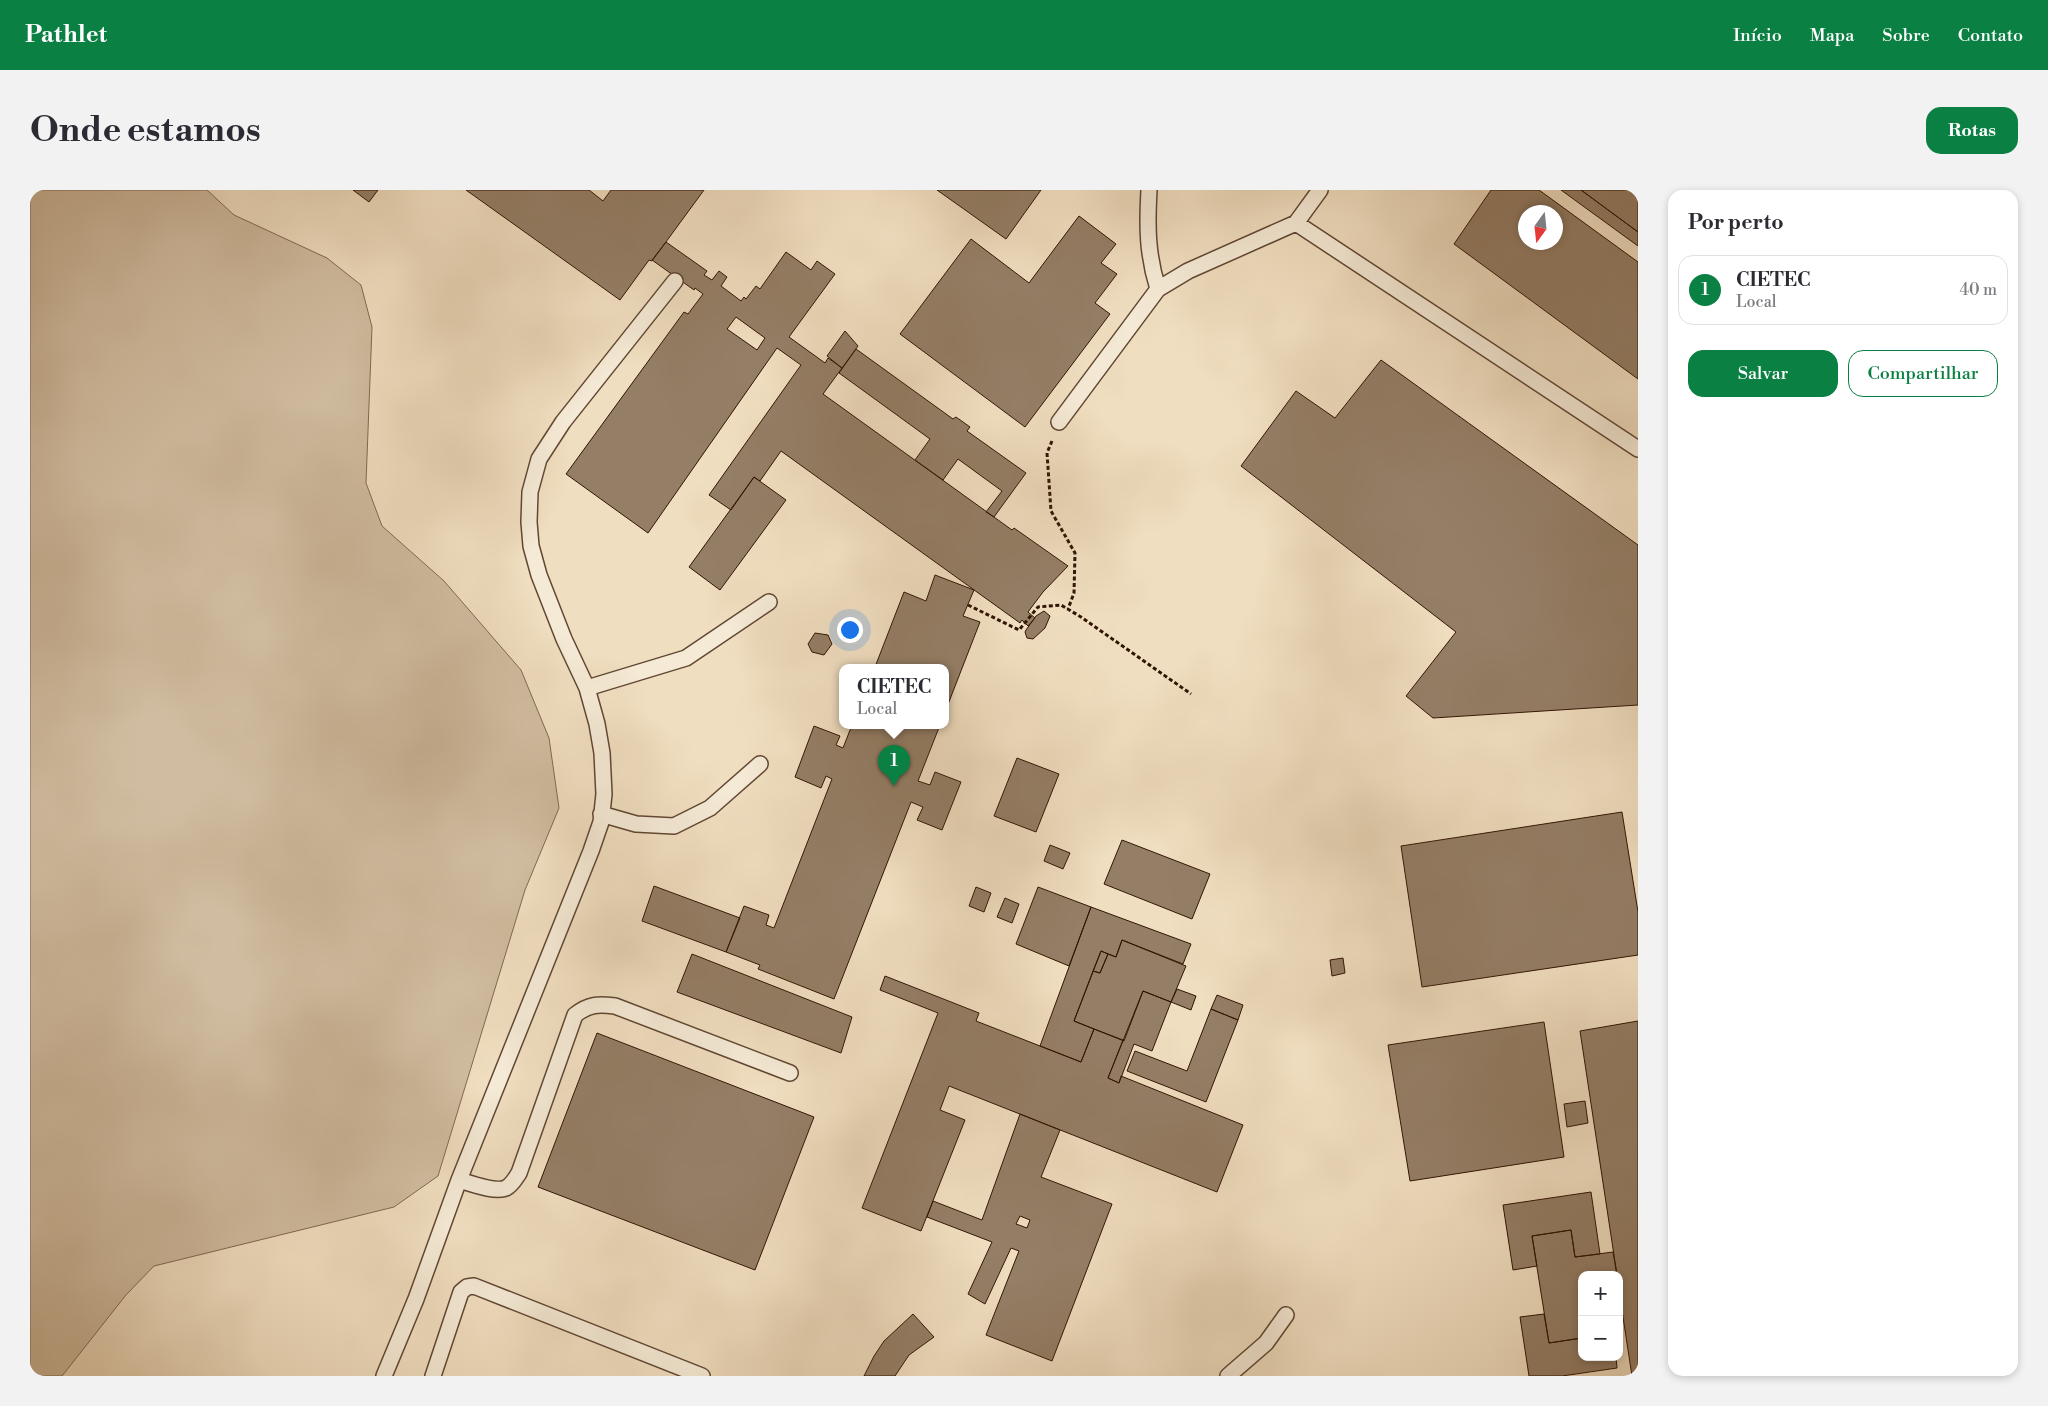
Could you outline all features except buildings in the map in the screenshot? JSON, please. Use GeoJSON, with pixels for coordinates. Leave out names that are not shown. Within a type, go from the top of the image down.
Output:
{"type":"FeatureCollection","features":[{"type":"Feature","properties":{"kind":"lane"},"geometry":{"type":"LineString","coordinates":[[1149,190],[1147,228],[1150,264],[1158,289]]}},
{"type":"Feature","properties":{"kind":"lane"},"geometry":{"type":"LineString","coordinates":[[1060,422],[1158,289],[1188,271],[1296,223],[1320,190]]}},
{"type":"Feature","properties":{"kind":"lane"},"geometry":{"type":"LineString","coordinates":[[1296,223],[1638,449]]}},
{"type":"Feature","properties":{"kind":"lane"},"geometry":{"type":"LineString","coordinates":[[384,1376],[416,1299],[459,1180],[591,851],[601,814],[604,794],[602,752],[597,724],[587,688],[564,639],[539,575],[531,546],[529,522],[530,492],[539,458],[563,422],[675,281]]}},
{"type":"Feature","properties":{"kind":"lane"},"geometry":{"type":"LineString","coordinates":[[587,688],[686,658],[769,602]]}},
{"type":"Feature","properties":{"kind":"lane"},"geometry":{"type":"LineString","coordinates":[[601,814],[636,824],[674,826],[710,808],[760,764]]}},
{"type":"Feature","properties":{"kind":"lane"},"geometry":{"type":"LineString","coordinates":[[459,1180],[486,1188],[504,1189],[512,1184],[519,1173],[575,1015],[584,1008],[596,1004],[615,1006],[790,1073]]}},
{"type":"Feature","properties":{"kind":"lane"},"geometry":{"type":"LineString","coordinates":[[433,1376],[461,1292],[467,1287],[474,1286],[702,1376]]}},
{"type":"Feature","properties":{"kind":"lane"},"geometry":{"type":"LineString","coordinates":[[1228,1376],[1266,1343],[1286,1316]]}},
{"type":"Feature","properties":{"kind":"path"},"geometry":{"type":"LineString","coordinates":[[1060,422],[1047,453],[1051,511],[1075,553],[1074,593],[1068,609]]}},
{"type":"Feature","properties":{"kind":"path"},"geometry":{"type":"LineString","coordinates":[[968,605],[1019,630],[1038,607],[1061,605],[1191,694]]}},
{"type":"Feature","properties":{"kind":"shaded area"},"geometry":{"type":"Polygon","coordinates":[[[30,190],[207,190],[234,215],[327,258],[361,285],[372,327],[366,483],[382,526],[444,581],[521,670],[549,738],[559,808],[525,890],[438,1176],[394,1207],[154,1266],[126,1295],[62,1376],[30,1376],[30,190]]]}},
{"type":"Feature","properties":{"kind":"place","name":"CIETEC"},"geometry":{"type":"Point","coordinates":[894,786]}}]}
